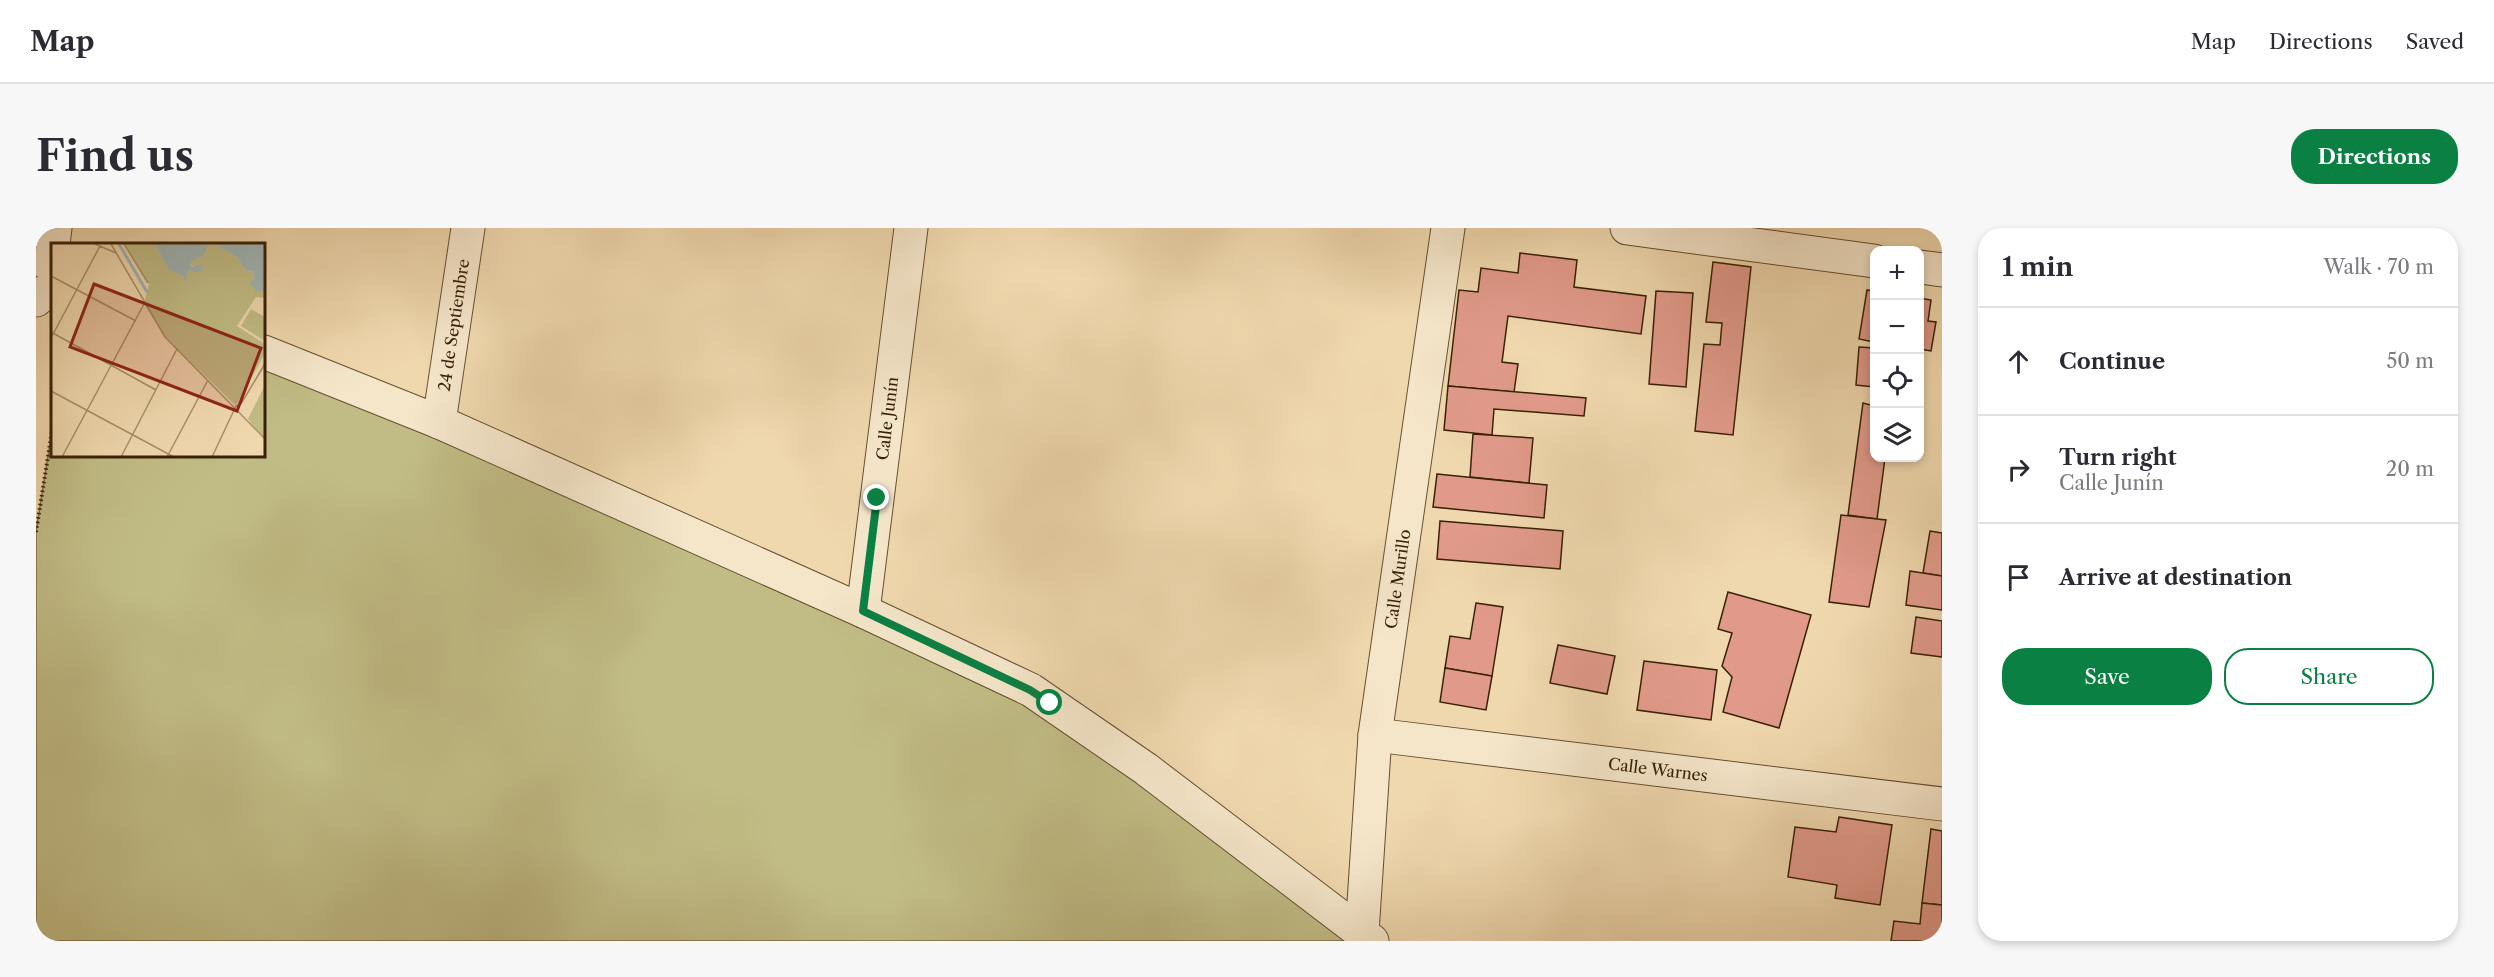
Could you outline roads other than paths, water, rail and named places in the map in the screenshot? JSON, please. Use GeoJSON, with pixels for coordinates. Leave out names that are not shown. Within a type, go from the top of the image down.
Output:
{"type":"FeatureCollection","features":[{"type":"Feature","properties":{"kind":"street"},"geometry":{"type":"LineString","coordinates":[[53,243],[55,228]]}},
{"type":"Feature","properties":{"kind":"street","name":"24 de Septiembre"},"geometry":{"type":"LineString","coordinates":[[439,422],[468,228]]}},
{"type":"Feature","properties":{"kind":"street","name":"Calle Junín"},"geometry":{"type":"LineString","coordinates":[[863,611],[911,228]]}},
{"type":"Feature","properties":{"kind":"street","name":"Calle Murillo"},"geometry":{"type":"LineString","coordinates":[[1367,937],[1375,735],[1448,228]]}},
{"type":"Feature","properties":{"kind":"street"},"geometry":{"type":"LineString","coordinates":[[1627,228],[1870,260]]}},
{"type":"Feature","properties":{"kind":"street"},"geometry":{"type":"LineString","coordinates":[[36,257],[51,264]]}},
{"type":"Feature","properties":{"kind":"street"},"geometry":{"type":"LineString","coordinates":[[1924,268],[1942,270]]}},
{"type":"Feature","properties":{"kind":"street"},"geometry":{"type":"LineString","coordinates":[[36,300],[51,287]]}},
{"type":"Feature","properties":{"kind":"street"},"geometry":{"type":"LineString","coordinates":[[266,353],[439,422],[863,611],[1030,690],[1146,769],[1367,937]]}},
{"type":"Feature","properties":{"kind":"street","name":"Calle Warnes"},"geometry":{"type":"LineString","coordinates":[[1375,735],[1942,804]]}}]}
